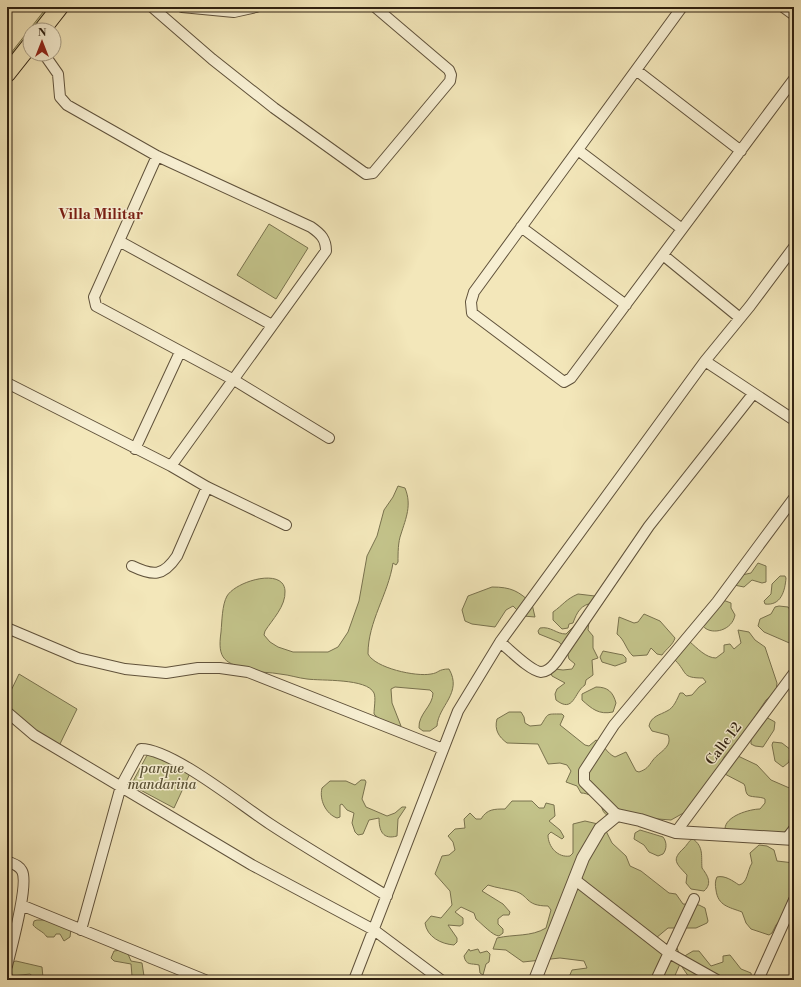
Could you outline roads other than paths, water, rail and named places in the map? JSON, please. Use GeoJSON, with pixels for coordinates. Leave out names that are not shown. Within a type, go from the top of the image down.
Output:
{"type":"FeatureCollection","features":[{"type":"Feature","properties":{"kind":"main road"},"geometry":{"type":"LineString","coordinates":[[48,22],[60,7]]}},
{"type":"Feature","properties":{"kind":"main road"},"geometry":{"type":"LineString","coordinates":[[7,74],[22,55]]}},
{"type":"Feature","properties":{"kind":"street"},"geometry":{"type":"LineString","coordinates":[[152,7],[212,59],[274,108],[366,174],[372,173],[450,81],[451,75],[449,70],[375,7]]}},
{"type":"Feature","properties":{"kind":"street"},"geometry":{"type":"LineString","coordinates":[[182,7],[234,12],[256,7]]}},
{"type":"Feature","properties":{"kind":"street"},"geometry":{"type":"LineString","coordinates":[[682,7],[474,292],[471,302],[472,313],[564,382],[571,378],[741,151],[790,94],[794,80]]}},
{"type":"Feature","properties":{"kind":"street"},"geometry":{"type":"LineString","coordinates":[[783,7],[794,15]]}},
{"type":"Feature","properties":{"kind":"street"},"geometry":{"type":"LineString","coordinates":[[50,62],[58,74],[60,97],[67,105],[157,156],[311,227],[321,233],[326,242],[326,251],[171,466]]}},
{"type":"Feature","properties":{"kind":"street"},"geometry":{"type":"LineString","coordinates":[[636,70],[741,151]]}},
{"type":"Feature","properties":{"kind":"street"},"geometry":{"type":"LineString","coordinates":[[578,150],[682,229]]}},
{"type":"Feature","properties":{"kind":"street"},"geometry":{"type":"LineString","coordinates":[[157,156],[94,297],[96,306],[234,380],[329,438]]}},
{"type":"Feature","properties":{"kind":"street"},"geometry":{"type":"LineString","coordinates":[[521,227],[626,305]]}},
{"type":"Feature","properties":{"kind":"street"},"geometry":{"type":"LineString","coordinates":[[119,241],[272,325]]}},
{"type":"Feature","properties":{"kind":"street"},"geometry":{"type":"LineString","coordinates":[[354,980],[458,711],[500,642],[705,361],[794,247]]}},
{"type":"Feature","properties":{"kind":"street"},"geometry":{"type":"LineString","coordinates":[[663,255],[740,318]]}},
{"type":"Feature","properties":{"kind":"street"},"geometry":{"type":"LineString","coordinates":[[135,449],[180,352]]}},
{"type":"Feature","properties":{"kind":"street"},"geometry":{"type":"LineString","coordinates":[[705,361],[753,394],[792,416]]}},
{"type":"Feature","properties":{"kind":"street"},"geometry":{"type":"LineString","coordinates":[[7,382],[135,449],[171,466],[207,487],[286,525]]}},
{"type":"Feature","properties":{"kind":"street"},"geometry":{"type":"LineString","coordinates":[[500,642],[532,669],[541,672],[549,669],[556,662],[648,526],[753,394]]}},
{"type":"Feature","properties":{"kind":"street"},"geometry":{"type":"LineString","coordinates":[[132,566],[149,574],[162,571],[170,566],[177,556],[207,487]]}},
{"type":"Feature","properties":{"kind":"street"},"geometry":{"type":"LineString","coordinates":[[792,835],[676,832],[640,820],[617,816],[584,782],[584,771],[614,725],[717,602],[794,498]]}},
{"type":"Feature","properties":{"kind":"street"},"geometry":{"type":"LineString","coordinates":[[7,628],[78,658],[125,669],[166,674],[198,668],[220,668],[248,672],[443,749]]}},
{"type":"Feature","properties":{"kind":"street","name":"Calle 12"},"geometry":{"type":"LineString","coordinates":[[676,832],[794,673]]}},
{"type":"Feature","properties":{"kind":"street"},"geometry":{"type":"LineString","coordinates":[[7,712],[34,735],[252,865],[374,930],[441,980]]}},
{"type":"Feature","properties":{"kind":"street"},"geometry":{"type":"LineString","coordinates":[[81,930],[120,786],[142,749],[152,749],[172,758],[270,824],[387,896]]}},
{"type":"Feature","properties":{"kind":"street"},"geometry":{"type":"LineString","coordinates":[[535,980],[583,858],[600,829],[617,816]]}},
{"type":"Feature","properties":{"kind":"street"},"geometry":{"type":"LineString","coordinates":[[7,861],[18,866],[24,876],[21,905],[7,966]]}},
{"type":"Feature","properties":{"kind":"street"},"geometry":{"type":"LineString","coordinates":[[574,879],[669,953],[717,980]]}},
{"type":"Feature","properties":{"kind":"street"},"geometry":{"type":"LineString","coordinates":[[656,980],[694,899]]}},
{"type":"Feature","properties":{"kind":"street"},"geometry":{"type":"LineString","coordinates":[[758,980],[794,902]]}},
{"type":"Feature","properties":{"kind":"street"},"geometry":{"type":"LineString","coordinates":[[21,905],[205,980]]}},
{"type":"Feature","properties":{"kind":"district","name":"Villa Militar"},"geometry":{"type":"Point","coordinates":[101,214]}},
{"type":"Feature","properties":{"kind":"park label","name":"parque mandarina"},"geometry":{"type":"Point","coordinates":[162,778]}}]}
